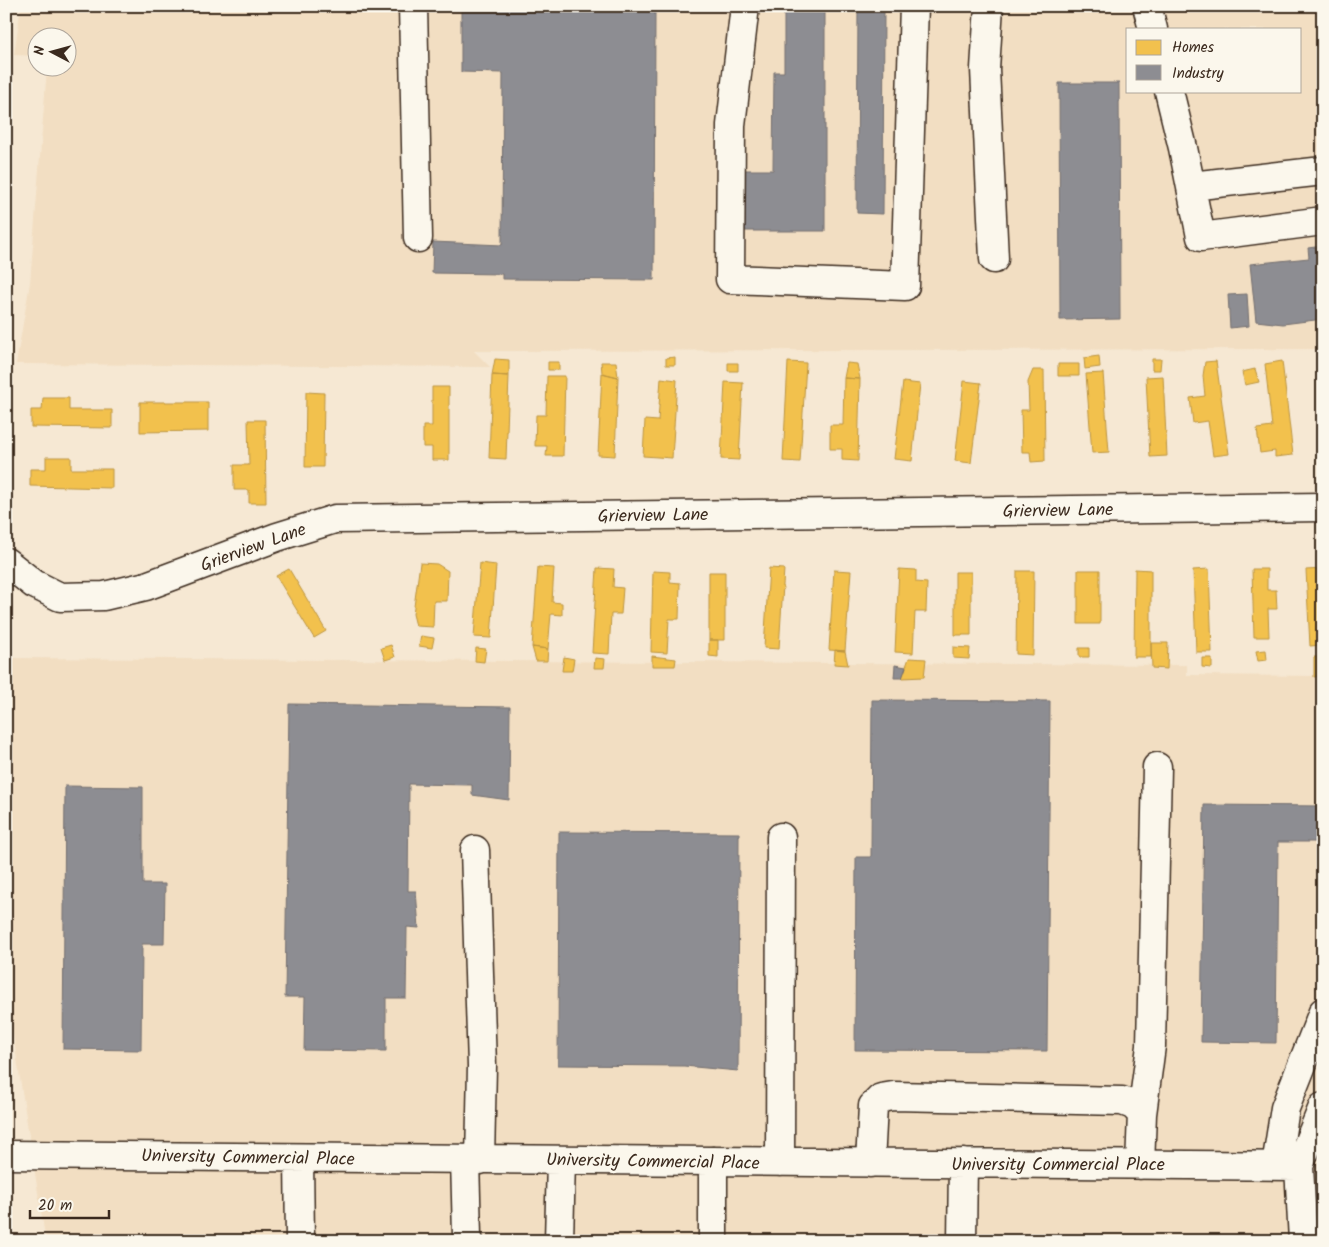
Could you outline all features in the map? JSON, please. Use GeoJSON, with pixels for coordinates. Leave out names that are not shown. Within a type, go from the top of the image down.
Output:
{"type":"FeatureCollection","features":[{"type":"Feature","properties":{"kind":"street"},"geometry":{"type":"LineString","coordinates":[[413,6],[418,238]]}},
{"type":"Feature","properties":{"kind":"street"},"geometry":{"type":"LineString","coordinates":[[745,6],[730,125],[730,279],[905,286],[914,6]]}},
{"type":"Feature","properties":{"kind":"street"},"geometry":{"type":"LineString","coordinates":[[988,6],[985,69],[994,259]]}},
{"type":"Feature","properties":{"kind":"street"},"geometry":{"type":"LineString","coordinates":[[1147,6],[1153,28]]}},
{"type":"Feature","properties":{"kind":"street"},"geometry":{"type":"LineString","coordinates":[[1169,92],[1201,237],[1323,220]]}},
{"type":"Feature","properties":{"kind":"street"},"geometry":{"type":"LineString","coordinates":[[1191,186],[1323,171]]}},
{"type":"Feature","properties":{"kind":"street","name":"Grierview Lane"},"geometry":{"type":"LineString","coordinates":[[6,562],[34,584],[60,597],[104,596],[146,586],[335,518],[1323,507]]}},
{"type":"Feature","properties":{"kind":"street"},"geometry":{"type":"LineString","coordinates":[[1140,1165],[1142,1114],[1151,1046],[1157,767]]}},
{"type":"Feature","properties":{"kind":"street"},"geometry":{"type":"LineString","coordinates":[[780,1162],[781,837]]}},
{"type":"Feature","properties":{"kind":"street"},"geometry":{"type":"LineString","coordinates":[[469,1241],[467,1236],[472,1159],[482,1066],[474,850]]}},
{"type":"Feature","properties":{"kind":"street"},"geometry":{"type":"LineString","coordinates":[[1303,1241],[1288,1166],[1285,1108],[1323,1012]]}},
{"type":"Feature","properties":{"kind":"street"},"geometry":{"type":"LineString","coordinates":[[870,1163],[873,1106],[882,1098],[892,1096],[1122,1101],[1133,1105],[1142,1114]]}},
{"type":"Feature","properties":{"kind":"street"},"geometry":{"type":"LineString","coordinates":[[1288,1166],[1322,1110]]}},
{"type":"Feature","properties":{"kind":"street","name":"University Commercial Place"},"geometry":{"type":"LineString","coordinates":[[6,1155],[1288,1166]]}},
{"type":"Feature","properties":{"kind":"street"},"geometry":{"type":"LineString","coordinates":[[298,1158],[300,1241]]}},
{"type":"Feature","properties":{"kind":"street"},"geometry":{"type":"LineString","coordinates":[[559,1241],[561,1160]]}},
{"type":"Feature","properties":{"kind":"street"},"geometry":{"type":"LineString","coordinates":[[713,1162],[713,1241]]}},
{"type":"Feature","properties":{"kind":"street"},"geometry":{"type":"LineString","coordinates":[[962,1241],[963,1163]]}},
{"type":"Feature","properties":{"kind":"shaded area"},"geometry":{"type":"Polygon","coordinates":[[[21,6],[1323,6],[1323,349],[474,351],[490,367],[16,364],[30,283],[46,78],[78,78],[78,28],[28,28],[28,56],[14,55],[21,6]]]}},
{"type":"Feature","properties":{"kind":"shaded area"},"geometry":{"type":"Polygon","coordinates":[[[6,658],[1187,665],[1187,675],[1323,676],[1323,1241],[47,1241],[6,990],[6,658]]]}},
{"type":"Feature","properties":{"kind":"building: Homes"},"geometry":{"type":"Polygon","coordinates":[[[1099,356],[1100,367],[1085,369],[1084,358],[1099,356]]]}},
{"type":"Feature","properties":{"kind":"building: Homes"},"geometry":{"type":"Polygon","coordinates":[[[675,357],[675,365],[666,365],[666,358],[675,357]]]}},
{"type":"Feature","properties":{"kind":"building: Homes"},"geometry":{"type":"Polygon","coordinates":[[[495,359],[509,360],[509,376],[492,375],[495,359]]]}},
{"type":"Feature","properties":{"kind":"building: Homes"},"geometry":{"type":"Polygon","coordinates":[[[1152,359],[1161,359],[1160,370],[1152,370],[1152,359]]]}},
{"type":"Feature","properties":{"kind":"building: Homes"},"geometry":{"type":"Polygon","coordinates":[[[1216,361],[1229,454],[1213,456],[1208,421],[1193,423],[1190,398],[1205,396],[1203,376],[1205,362],[1216,361]]]}},
{"type":"Feature","properties":{"kind":"building: Homes"},"geometry":{"type":"Polygon","coordinates":[[[1282,361],[1293,455],[1275,457],[1275,451],[1260,453],[1257,429],[1272,427],[1265,364],[1282,361]]]}},
{"type":"Feature","properties":{"kind":"building: Homes"},"geometry":{"type":"Polygon","coordinates":[[[548,362],[559,362],[559,370],[548,370],[548,362]]]}},
{"type":"Feature","properties":{"kind":"building: Homes"},"geometry":{"type":"Polygon","coordinates":[[[601,362],[616,362],[618,377],[602,373],[601,362]]]}},
{"type":"Feature","properties":{"kind":"building: Homes"},"geometry":{"type":"Polygon","coordinates":[[[788,362],[806,363],[800,462],[783,461],[788,362]]]}},
{"type":"Feature","properties":{"kind":"building: Homes"},"geometry":{"type":"Polygon","coordinates":[[[728,363],[738,363],[738,371],[728,371],[728,363]]]}},
{"type":"Feature","properties":{"kind":"building: Homes"},"geometry":{"type":"Polygon","coordinates":[[[847,363],[857,364],[860,379],[844,378],[847,363]]]}},
{"type":"Feature","properties":{"kind":"building: Homes"},"geometry":{"type":"Polygon","coordinates":[[[1058,364],[1079,364],[1079,376],[1058,376],[1058,364]]]}},
{"type":"Feature","properties":{"kind":"building: Homes"},"geometry":{"type":"Polygon","coordinates":[[[1255,369],[1259,382],[1245,385],[1242,372],[1255,369]]]}},
{"type":"Feature","properties":{"kind":"building: Homes"},"geometry":{"type":"Polygon","coordinates":[[[1033,370],[1044,370],[1045,461],[1031,462],[1030,452],[1022,452],[1021,410],[1029,410],[1028,382],[1033,370]]]}},
{"type":"Feature","properties":{"kind":"building: Homes"},"geometry":{"type":"Polygon","coordinates":[[[602,373],[618,377],[615,456],[598,455],[602,373]]]}},
{"type":"Feature","properties":{"kind":"building: Homes"},"geometry":{"type":"Polygon","coordinates":[[[1103,373],[1109,452],[1092,453],[1086,374],[1103,373]]]}},
{"type":"Feature","properties":{"kind":"building: Homes"},"geometry":{"type":"Polygon","coordinates":[[[492,375],[509,376],[506,459],[489,458],[492,375]]]}},
{"type":"Feature","properties":{"kind":"building: Homes"},"geometry":{"type":"Polygon","coordinates":[[[547,376],[565,376],[563,456],[546,456],[547,446],[535,446],[536,415],[546,415],[547,376]]]}},
{"type":"Feature","properties":{"kind":"building: Homes"},"geometry":{"type":"Polygon","coordinates":[[[1163,376],[1167,456],[1150,457],[1146,377],[1163,376]]]}},
{"type":"Feature","properties":{"kind":"building: Homes"},"geometry":{"type":"Polygon","coordinates":[[[661,378],[677,380],[672,458],[643,456],[645,420],[658,421],[661,378]]]}},
{"type":"Feature","properties":{"kind":"building: Homes"},"geometry":{"type":"Polygon","coordinates":[[[844,378],[860,379],[858,461],[842,460],[842,449],[830,449],[830,425],[843,425],[844,378]]]}},
{"type":"Feature","properties":{"kind":"building: Homes"},"geometry":{"type":"Polygon","coordinates":[[[964,381],[981,383],[971,463],[955,461],[964,381]]]}},
{"type":"Feature","properties":{"kind":"building: Homes"},"geometry":{"type":"Polygon","coordinates":[[[725,382],[743,383],[739,460],[721,459],[725,382]]]}},
{"type":"Feature","properties":{"kind":"building: Homes"},"geometry":{"type":"Polygon","coordinates":[[[903,382],[920,384],[912,461],[894,459],[903,382]]]}},
{"type":"Feature","properties":{"kind":"building: Homes"},"geometry":{"type":"Polygon","coordinates":[[[432,387],[449,387],[449,460],[432,460],[432,447],[423,447],[423,426],[432,426],[432,387]]]}},
{"type":"Feature","properties":{"kind":"building: Homes"},"geometry":{"type":"Polygon","coordinates":[[[306,392],[324,393],[323,467],[305,467],[306,392]]]}},
{"type":"Feature","properties":{"kind":"building: Homes"},"geometry":{"type":"Polygon","coordinates":[[[43,398],[69,398],[69,410],[112,410],[112,428],[31,427],[31,410],[42,410],[43,398]]]}},
{"type":"Feature","properties":{"kind":"building: Homes"},"geometry":{"type":"Polygon","coordinates":[[[140,402],[208,402],[208,431],[140,432],[140,402]]]}},
{"type":"Feature","properties":{"kind":"building: Homes"},"geometry":{"type":"Polygon","coordinates":[[[248,420],[265,420],[266,503],[249,503],[249,490],[234,490],[234,465],[249,465],[248,420]]]}},
{"type":"Feature","properties":{"kind":"building: Homes"},"geometry":{"type":"Polygon","coordinates":[[[46,457],[71,457],[71,469],[112,469],[112,488],[30,486],[30,469],[46,469],[46,457]]]}},
{"type":"Feature","properties":{"kind":"building: Homes"},"geometry":{"type":"Polygon","coordinates":[[[420,563],[437,564],[448,571],[447,601],[434,601],[433,627],[416,626],[413,614],[420,563]]]}},
{"type":"Feature","properties":{"kind":"building: Homes"},"geometry":{"type":"Polygon","coordinates":[[[480,563],[496,565],[491,638],[474,637],[480,563]]]}},
{"type":"Feature","properties":{"kind":"building: Homes"},"geometry":{"type":"Polygon","coordinates":[[[538,567],[554,568],[552,602],[562,603],[562,615],[551,614],[548,649],[532,647],[538,567]]]}},
{"type":"Feature","properties":{"kind":"building: Homes"},"geometry":{"type":"Polygon","coordinates":[[[597,568],[614,569],[613,587],[623,588],[621,614],[611,614],[609,654],[592,653],[597,568]]]}},
{"type":"Feature","properties":{"kind":"building: Homes"},"geometry":{"type":"Polygon","coordinates":[[[769,568],[784,569],[779,649],[764,648],[769,568]]]}},
{"type":"Feature","properties":{"kind":"building: Homes"},"geometry":{"type":"Polygon","coordinates":[[[289,569],[326,631],[314,638],[276,576],[289,569]]]}},
{"type":"Feature","properties":{"kind":"building: Homes"},"geometry":{"type":"Polygon","coordinates":[[[899,569],[916,570],[916,582],[927,583],[926,612],[915,612],[913,653],[895,652],[899,569]]]}},
{"type":"Feature","properties":{"kind":"building: Homes"},"geometry":{"type":"Polygon","coordinates":[[[1135,569],[1151,570],[1151,657],[1134,657],[1135,569]]]}},
{"type":"Feature","properties":{"kind":"building: Homes"},"geometry":{"type":"Polygon","coordinates":[[[1209,569],[1212,652],[1196,652],[1193,570],[1209,569]]]}},
{"type":"Feature","properties":{"kind":"building: Homes"},"geometry":{"type":"Polygon","coordinates":[[[1252,569],[1267,569],[1267,590],[1276,590],[1277,609],[1268,609],[1269,637],[1254,637],[1252,569]]]}},
{"type":"Feature","properties":{"kind":"building: Homes"},"geometry":{"type":"Polygon","coordinates":[[[1323,569],[1323,645],[1310,646],[1306,570],[1323,569]]]}},
{"type":"Feature","properties":{"kind":"building: Homes"},"geometry":{"type":"Polygon","coordinates":[[[834,570],[851,571],[845,651],[829,650],[834,570]]]}},
{"type":"Feature","properties":{"kind":"building: Homes"},"geometry":{"type":"Polygon","coordinates":[[[1078,570],[1100,570],[1100,624],[1078,624],[1078,570]]]}},
{"type":"Feature","properties":{"kind":"building: Homes"},"geometry":{"type":"Polygon","coordinates":[[[653,571],[670,572],[670,582],[680,583],[679,619],[669,619],[667,653],[651,652],[653,571]]]}},
{"type":"Feature","properties":{"kind":"building: Homes"},"geometry":{"type":"Polygon","coordinates":[[[1017,571],[1034,571],[1033,655],[1016,654],[1017,571]]]}},
{"type":"Feature","properties":{"kind":"building: Homes"},"geometry":{"type":"Polygon","coordinates":[[[709,572],[725,572],[725,640],[709,640],[709,572]]]}},
{"type":"Feature","properties":{"kind":"building: Homes"},"geometry":{"type":"Polygon","coordinates":[[[955,572],[971,572],[971,635],[955,635],[955,572]]]}},
{"type":"Feature","properties":{"kind":"building: Homes"},"geometry":{"type":"Polygon","coordinates":[[[421,636],[434,638],[432,648],[419,646],[421,636]]]}},
{"type":"Feature","properties":{"kind":"building: Homes"},"geometry":{"type":"Polygon","coordinates":[[[709,640],[718,640],[718,657],[709,656],[709,640]]]}},
{"type":"Feature","properties":{"kind":"building: Homes"},"geometry":{"type":"Polygon","coordinates":[[[1151,643],[1168,643],[1167,669],[1152,668],[1151,643]]]}},
{"type":"Feature","properties":{"kind":"building: Homes"},"geometry":{"type":"Polygon","coordinates":[[[391,645],[395,657],[385,660],[381,648],[391,645]]]}},
{"type":"Feature","properties":{"kind":"building: Homes"},"geometry":{"type":"Polygon","coordinates":[[[532,647],[548,649],[547,661],[536,661],[532,647]]]}},
{"type":"Feature","properties":{"kind":"building: Homes"},"geometry":{"type":"Polygon","coordinates":[[[953,647],[970,648],[969,659],[953,658],[953,647]]]}},
{"type":"Feature","properties":{"kind":"building: Homes"},"geometry":{"type":"Polygon","coordinates":[[[476,648],[486,649],[484,662],[475,661],[476,648]]]}},
{"type":"Feature","properties":{"kind":"building: Homes"},"geometry":{"type":"Polygon","coordinates":[[[1079,648],[1089,648],[1089,657],[1079,657],[1079,648]]]}},
{"type":"Feature","properties":{"kind":"building: Homes"},"geometry":{"type":"Polygon","coordinates":[[[835,650],[845,651],[848,665],[834,664],[835,650]]]}},
{"type":"Feature","properties":{"kind":"building: Homes"},"geometry":{"type":"Polygon","coordinates":[[[1266,650],[1267,660],[1258,661],[1256,651],[1266,650]]]}},
{"type":"Feature","properties":{"kind":"building: Homes"},"geometry":{"type":"Polygon","coordinates":[[[652,656],[676,659],[675,666],[652,666],[652,656]]]}},
{"type":"Feature","properties":{"kind":"building: Homes"},"geometry":{"type":"Polygon","coordinates":[[[564,657],[574,659],[572,671],[562,671],[564,657]]]}},
{"type":"Feature","properties":{"kind":"building: Homes"},"geometry":{"type":"Polygon","coordinates":[[[1314,657],[1323,657],[1323,676],[1314,677],[1314,657]]]}},
{"type":"Feature","properties":{"kind":"building: Homes"},"geometry":{"type":"Polygon","coordinates":[[[595,658],[605,659],[604,668],[594,668],[595,658]]]}},
{"type":"Feature","properties":{"kind":"building: Homes"},"geometry":{"type":"Polygon","coordinates":[[[909,658],[926,659],[924,677],[902,678],[909,658]]]}},
{"type":"Feature","properties":{"kind":"building: Homes"},"geometry":{"type":"Polygon","coordinates":[[[1202,658],[1212,658],[1212,668],[1202,667],[1202,658]]]}},
{"type":"Feature","properties":{"kind":"building: Industry"},"geometry":{"type":"Polygon","coordinates":[[[784,6],[825,6],[825,231],[738,231],[738,170],[773,170],[774,72],[784,72],[784,6]]]}},
{"type":"Feature","properties":{"kind":"building: Industry"},"geometry":{"type":"Polygon","coordinates":[[[858,6],[884,6],[883,214],[857,213],[858,6]]]}},
{"type":"Feature","properties":{"kind":"building: Industry"},"geometry":{"type":"Polygon","coordinates":[[[461,8],[655,10],[654,280],[502,279],[502,274],[432,273],[433,242],[502,245],[503,73],[461,72],[461,8]]]}},
{"type":"Feature","properties":{"kind":"building: Industry"},"geometry":{"type":"Polygon","coordinates":[[[1059,83],[1119,83],[1120,319],[1060,320],[1059,83]]]}},
{"type":"Feature","properties":{"kind":"building: Industry"},"geometry":{"type":"Polygon","coordinates":[[[1323,246],[1323,319],[1283,324],[1256,321],[1250,264],[1309,258],[1308,248],[1323,246]]]}},
{"type":"Feature","properties":{"kind":"building: Industry"},"geometry":{"type":"Polygon","coordinates":[[[1247,294],[1249,326],[1230,328],[1228,295],[1247,294]]]}},
{"type":"Feature","properties":{"kind":"building: Industry"},"geometry":{"type":"Polygon","coordinates":[[[895,665],[906,667],[902,678],[894,678],[895,665]]]}},
{"type":"Feature","properties":{"kind":"building: Industry"},"geometry":{"type":"Polygon","coordinates":[[[872,700],[1050,701],[1047,1051],[855,1050],[856,857],[871,857],[872,700]]]}},
{"type":"Feature","properties":{"kind":"building: Industry"},"geometry":{"type":"Polygon","coordinates":[[[289,704],[510,707],[509,800],[472,795],[472,785],[409,784],[408,891],[416,891],[419,928],[407,927],[406,998],[386,998],[386,1051],[304,1050],[305,997],[285,997],[289,704]]]}},
{"type":"Feature","properties":{"kind":"building: Industry"},"geometry":{"type":"Polygon","coordinates":[[[65,786],[143,787],[143,884],[165,884],[164,944],[142,944],[141,1050],[63,1049],[65,786]]]}},
{"type":"Feature","properties":{"kind":"building: Industry"},"geometry":{"type":"Polygon","coordinates":[[[1204,805],[1323,806],[1323,842],[1278,842],[1276,1043],[1201,1042],[1204,805]]]}},
{"type":"Feature","properties":{"kind":"building: Industry"},"geometry":{"type":"Polygon","coordinates":[[[559,832],[739,833],[738,1071],[684,1066],[558,1065],[559,832]]]}},
{"type":"Feature","properties":{"kind":"building: Industry"},"geometry":{"type":"Polygon","coordinates":[[[575,1240],[673,1240],[575,1241],[575,1240]]]}}]}
